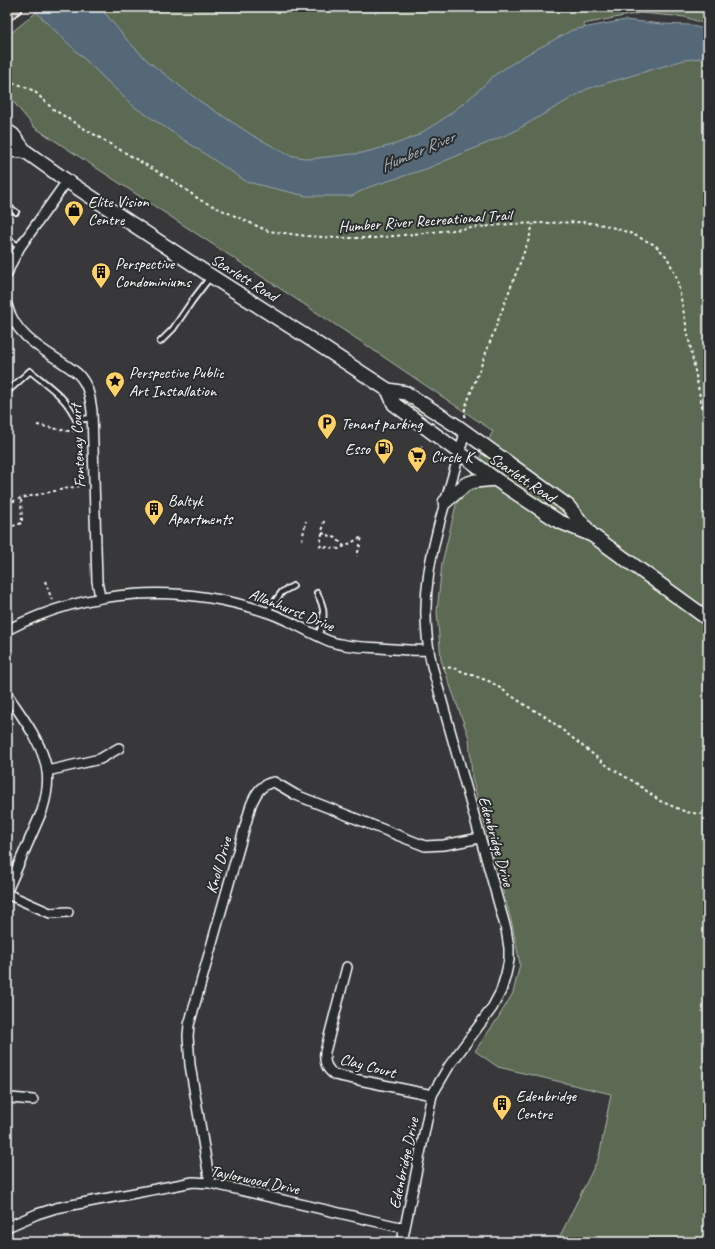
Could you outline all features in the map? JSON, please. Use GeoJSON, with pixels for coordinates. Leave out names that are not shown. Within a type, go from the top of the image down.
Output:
{"type":"FeatureCollection","features":[{"type":"Feature","properties":{"kind":"main road"},"geometry":{"type":"LineString","coordinates":[[7,13],[15,7]]}},
{"type":"Feature","properties":{"kind":"main road","name":"Scarlett Road"},"geometry":{"type":"LineString","coordinates":[[7,131],[25,151],[66,181],[388,390],[406,393],[465,432],[568,506],[592,535]]}},
{"type":"Feature","properties":{"kind":"main road"},"geometry":{"type":"LineString","coordinates":[[7,150],[25,151]]}},
{"type":"Feature","properties":{"kind":"main road","name":"Scarlett Road"},"geometry":{"type":"LineString","coordinates":[[388,390],[394,404],[460,454],[558,521],[592,535],[708,619]]}},
{"type":"Feature","properties":{"kind":"main road"},"geometry":{"type":"LineString","coordinates":[[445,502],[466,484],[475,480],[495,479]]}},
{"type":"Feature","properties":{"kind":"street"},"geometry":{"type":"LineString","coordinates":[[7,274],[10,264],[20,247],[66,181]]}},
{"type":"Feature","properties":{"kind":"street","name":"Fontenay Court"},"geometry":{"type":"LineString","coordinates":[[7,305],[10,325],[18,328],[32,341],[70,368],[82,378],[88,390],[92,418],[98,581],[100,597]]}},
{"type":"Feature","properties":{"kind":"street","name":"Edenbridge Drive"},"geometry":{"type":"LineString","coordinates":[[402,1242],[432,1095],[449,1066],[492,1008],[501,991],[506,974],[509,948],[506,930],[428,650],[426,619],[427,584],[435,536],[460,454],[465,432]]}},
{"type":"Feature","properties":{"kind":"street","name":"Allanhurst Drive"},"geometry":{"type":"LineString","coordinates":[[7,630],[56,609],[100,597],[141,594],[179,594],[224,600],[267,612],[281,617],[330,642],[404,651],[428,650]]}},
{"type":"Feature","properties":{"kind":"street"},"geometry":{"type":"LineString","coordinates":[[7,694],[40,749],[47,771],[46,799],[7,893],[50,913],[68,912]]}},
{"type":"Feature","properties":{"kind":"street"},"geometry":{"type":"LineString","coordinates":[[47,771],[100,759],[119,748]]}},
{"type":"Feature","properties":{"kind":"street","name":"Knoll Drive"},"geometry":{"type":"LineString","coordinates":[[210,1183],[190,1065],[188,1036],[189,1025],[251,804],[260,788],[267,783],[274,782],[296,795],[425,846],[444,845],[480,838]]}},
{"type":"Feature","properties":{"kind":"street","name":"Clay Court"},"geometry":{"type":"LineString","coordinates":[[347,967],[325,1052],[325,1060],[330,1072],[335,1075],[432,1095]]}},
{"type":"Feature","properties":{"kind":"street"},"geometry":{"type":"LineString","coordinates":[[7,1096],[11,1098],[33,1100]]}},
{"type":"Feature","properties":{"kind":"street","name":"Taylorwood Drive"},"geometry":{"type":"LineString","coordinates":[[7,1227],[37,1214],[56,1208],[193,1182],[210,1183],[404,1228]]}},
{"type":"Feature","properties":{"kind":"lane"},"geometry":{"type":"LineString","coordinates":[[7,206],[16,212]]}},
{"type":"Feature","properties":{"kind":"lane"},"geometry":{"type":"LineString","coordinates":[[7,239],[20,247]]}},
{"type":"Feature","properties":{"kind":"lane"},"geometry":{"type":"LineString","coordinates":[[160,342],[173,329],[211,276]]}},
{"type":"Feature","properties":{"kind":"lane"},"geometry":{"type":"LineString","coordinates":[[7,392],[30,371],[62,397],[73,412],[76,420],[92,418]]}},
{"type":"Feature","properties":{"kind":"lane"},"geometry":{"type":"LineString","coordinates":[[267,612],[282,592],[293,586]]}},
{"type":"Feature","properties":{"kind":"lane"},"geometry":{"type":"LineString","coordinates":[[317,593],[321,600],[324,614],[323,623],[318,636]]}},
{"type":"Feature","properties":{"kind":"path","name":"Humber River Recreational Trail"},"geometry":{"type":"LineString","coordinates":[[7,83],[18,84],[34,91],[53,109],[78,126],[162,174],[200,200],[268,231],[306,236],[367,238],[510,224],[582,222],[605,225],[655,245],[667,257],[677,278],[708,438]]}},
{"type":"Feature","properties":{"kind":"path"},"geometry":{"type":"LineString","coordinates":[[465,416],[465,408],[529,239],[533,224]]}},
{"type":"Feature","properties":{"kind":"path"},"geometry":{"type":"LineString","coordinates":[[37,424],[67,430],[81,431]]}},
{"type":"Feature","properties":{"kind":"path"},"geometry":{"type":"LineString","coordinates":[[417,460],[422,445]]}},
{"type":"Feature","properties":{"kind":"path"},"geometry":{"type":"LineString","coordinates":[[7,504],[21,498],[79,486]]}},
{"type":"Feature","properties":{"kind":"path"},"geometry":{"type":"LineString","coordinates":[[7,528],[22,523],[21,498]]}},
{"type":"Feature","properties":{"kind":"path"},"geometry":{"type":"LineString","coordinates":[[302,540],[306,521]]}},
{"type":"Feature","properties":{"kind":"path"},"geometry":{"type":"LineString","coordinates":[[324,521],[320,546],[338,549],[362,537],[357,556]]}},
{"type":"Feature","properties":{"kind":"path"},"geometry":{"type":"LineString","coordinates":[[322,533],[336,538],[344,546]]}},
{"type":"Feature","properties":{"kind":"path"},"geometry":{"type":"LineString","coordinates":[[46,581],[56,609]]}},
{"type":"Feature","properties":{"kind":"path"},"geometry":{"type":"LineString","coordinates":[[432,666],[453,668],[491,682],[546,717],[609,767],[636,783],[660,801],[686,812],[708,815]]}},
{"type":"Feature","properties":{"kind":"green space"},"geometry":{"type":"Polygon","coordinates":[[[43,7],[708,7],[708,25],[685,17],[640,13],[583,24],[617,71],[708,55],[708,1242],[557,1242],[599,1157],[611,1094],[498,1067],[475,1051],[513,993],[520,964],[512,924],[472,778],[469,738],[441,660],[437,612],[442,563],[456,505],[493,431],[363,343],[34,127],[7,94],[7,36],[43,7]]]}},
{"type":"Feature","properties":{"kind":"water","name":"Humber River"},"geometry":{"type":"Polygon","coordinates":[[[32,7],[100,7],[127,40],[149,62],[198,100],[252,135],[289,155],[309,159],[362,153],[396,144],[416,136],[443,119],[470,98],[496,74],[524,56],[572,30],[625,20],[689,25],[708,30],[708,59],[702,58],[684,60],[587,89],[513,132],[426,169],[369,187],[352,196],[306,196],[247,182],[133,106],[32,7]]]}},
{"type":"Feature","properties":{"kind":"place","name":"Elite Vision Centre"},"geometry":{"type":"Point","coordinates":[74,227]}},
{"type":"Feature","properties":{"kind":"place","name":"Perspective Condominiums"},"geometry":{"type":"Point","coordinates":[101,289]}},
{"type":"Feature","properties":{"kind":"place","name":"Perspective Public Art Installation"},"geometry":{"type":"Point","coordinates":[115,398]}},
{"type":"Feature","properties":{"kind":"place","name":"Tenant parking"},"geometry":{"type":"Point","coordinates":[327,440]}},
{"type":"Feature","properties":{"kind":"place","name":"Esso"},"geometry":{"type":"Point","coordinates":[384,465]}},
{"type":"Feature","properties":{"kind":"place","name":"Circle K"},"geometry":{"type":"Point","coordinates":[417,473]}},
{"type":"Feature","properties":{"kind":"place","name":"Baltyk Apartments"},"geometry":{"type":"Point","coordinates":[154,526]}},
{"type":"Feature","properties":{"kind":"place","name":"Edenbridge Centre"},"geometry":{"type":"Point","coordinates":[502,1121]}}]}
